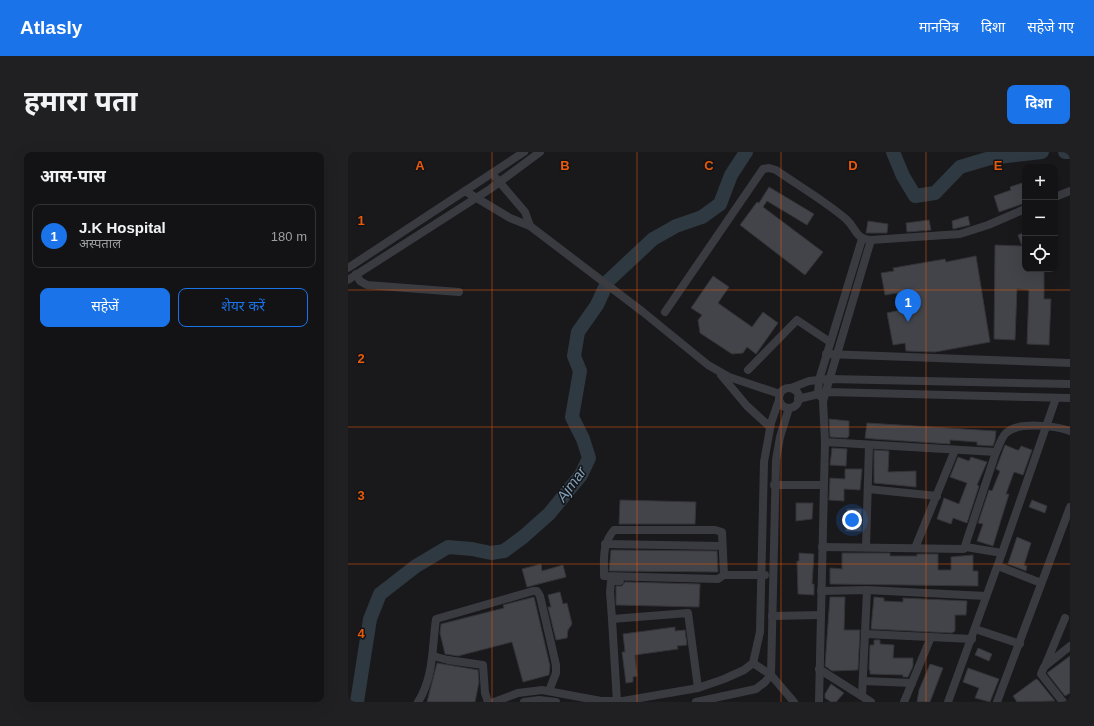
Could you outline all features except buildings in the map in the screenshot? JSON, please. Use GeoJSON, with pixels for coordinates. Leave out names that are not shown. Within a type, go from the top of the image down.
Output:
{"type":"FeatureCollection","features":[{"type":"Feature","properties":{"kind":"street"},"geometry":{"type":"LineString","coordinates":[[348,280],[476,198],[540,152]]}},
{"type":"Feature","properties":{"kind":"street"},"geometry":{"type":"LineString","coordinates":[[348,268],[520,154]]}},
{"type":"Feature","properties":{"kind":"street"},"geometry":{"type":"LineString","coordinates":[[665,312],[763,169],[776,170],[847,220],[862,239],[871,240],[960,234],[988,225],[1022,210]]}},
{"type":"Feature","properties":{"kind":"street"},"geometry":{"type":"LineString","coordinates":[[491,174],[525,212],[530,226]]}},
{"type":"Feature","properties":{"kind":"street"},"geometry":{"type":"LineString","coordinates":[[465,191],[510,218],[530,226],[643,312],[708,365],[729,377],[780,397]]}},
{"type":"Feature","properties":{"kind":"street"},"geometry":{"type":"LineString","coordinates":[[1058,196],[1070,191]]}},
{"type":"Feature","properties":{"kind":"street"},"geometry":{"type":"LineString","coordinates":[[823,401],[818,393],[819,380],[862,239]]}},
{"type":"Feature","properties":{"kind":"street"},"geometry":{"type":"LineString","coordinates":[[819,702],[825,442],[823,401],[827,392],[829,379],[871,240]]}},
{"type":"Feature","properties":{"kind":"street"},"geometry":{"type":"LineString","coordinates":[[356,274],[360,281],[367,285],[459,292]]}},
{"type":"Feature","properties":{"kind":"street"},"geometry":{"type":"LineString","coordinates":[[748,370],[797,320],[830,342]]}},
{"type":"Feature","properties":{"kind":"street"},"geometry":{"type":"LineString","coordinates":[[826,354],[1070,363]]}},
{"type":"Feature","properties":{"kind":"street"},"geometry":{"type":"LineString","coordinates":[[718,371],[747,406],[770,427]]}},
{"type":"Feature","properties":{"kind":"street"},"geometry":{"type":"LineString","coordinates":[[494,702],[506,696],[528,690],[548,691],[601,701],[617,702],[698,688],[744,670],[753,662],[760,632],[764,462],[770,427],[780,397],[785,389],[809,381],[829,379],[1070,384]]}},
{"type":"Feature","properties":{"kind":"street"},"geometry":{"type":"LineString","coordinates":[[780,397],[783,406],[789,408],[795,406],[798,399],[797,392],[791,388]]}},
{"type":"Feature","properties":{"kind":"street"},"geometry":{"type":"LineString","coordinates":[[798,399],[827,392],[1070,398]]}},
{"type":"Feature","properties":{"kind":"street"},"geometry":{"type":"LineString","coordinates":[[948,702],[998,566],[1056,398]]}},
{"type":"Feature","properties":{"kind":"street"},"geometry":{"type":"LineString","coordinates":[[696,702],[756,689],[766,682],[771,675],[774,485],[778,445],[789,408]]}},
{"type":"Feature","properties":{"kind":"street"},"geometry":{"type":"LineString","coordinates":[[966,547],[996,452],[1007,432],[1022,428],[1046,426],[1070,431]]}},
{"type":"Feature","properties":{"kind":"street"},"geometry":{"type":"LineString","coordinates":[[825,442],[996,452]]}},
{"type":"Feature","properties":{"kind":"street"},"geometry":{"type":"LineString","coordinates":[[866,547],[869,445]]}},
{"type":"Feature","properties":{"kind":"street"},"geometry":{"type":"LineString","coordinates":[[915,548],[955,450]]}},
{"type":"Feature","properties":{"kind":"street"},"geometry":{"type":"LineString","coordinates":[[774,485],[823,485]]}},
{"type":"Feature","properties":{"kind":"street"},"geometry":{"type":"LineString","coordinates":[[868,489],[937,496]]}},
{"type":"Feature","properties":{"kind":"street"},"geometry":{"type":"LineString","coordinates":[[998,702],[1070,508]]}},
{"type":"Feature","properties":{"kind":"street"},"geometry":{"type":"LineString","coordinates":[[724,575],[722,532],[715,530],[614,530],[607,538],[605,544],[604,576],[718,579],[724,575],[772,575]]}},
{"type":"Feature","properties":{"kind":"street"},"geometry":{"type":"LineString","coordinates":[[605,544],[722,546]]}},
{"type":"Feature","properties":{"kind":"street"},"geometry":{"type":"LineString","coordinates":[[822,547],[961,550],[966,547],[1002,553]]}},
{"type":"Feature","properties":{"kind":"street"},"geometry":{"type":"LineString","coordinates":[[998,566],[1041,583]]}},
{"type":"Feature","properties":{"kind":"street"},"geometry":{"type":"LineString","coordinates":[[617,702],[610,592],[611,581],[698,582]]}},
{"type":"Feature","properties":{"kind":"street"},"geometry":{"type":"LineString","coordinates":[[821,591],[867,590],[986,596]]}},
{"type":"Feature","properties":{"kind":"street"},"geometry":{"type":"LineString","coordinates":[[862,696],[867,590]]}},
{"type":"Feature","properties":{"kind":"street"},"geometry":{"type":"LineString","coordinates":[[418,702],[423,694],[433,656],[436,619],[456,612],[537,591],[540,596],[556,665],[556,672],[548,691]]}},
{"type":"Feature","properties":{"kind":"street"},"geometry":{"type":"LineString","coordinates":[[612,619],[688,613],[698,688]]}},
{"type":"Feature","properties":{"kind":"street"},"geometry":{"type":"LineString","coordinates":[[772,616],[821,615]]}},
{"type":"Feature","properties":{"kind":"street"},"geometry":{"type":"LineString","coordinates":[[1065,618],[1041,674],[1064,702],[1070,699]]}},
{"type":"Feature","properties":{"kind":"street"},"geometry":{"type":"LineString","coordinates":[[975,628],[1020,644]]}},
{"type":"Feature","properties":{"kind":"street"},"geometry":{"type":"LineString","coordinates":[[866,634],[972,639]]}},
{"type":"Feature","properties":{"kind":"street"},"geometry":{"type":"LineString","coordinates":[[904,702],[931,636]]}},
{"type":"Feature","properties":{"kind":"street"},"geometry":{"type":"LineString","coordinates":[[1044,667],[1070,646]]}},
{"type":"Feature","properties":{"kind":"street"},"geometry":{"type":"LineString","coordinates":[[433,656],[448,660],[483,665],[485,693],[488,702]]}},
{"type":"Feature","properties":{"kind":"street"},"geometry":{"type":"LineString","coordinates":[[753,662],[771,675],[794,702]]}},
{"type":"Feature","properties":{"kind":"street"},"geometry":{"type":"LineString","coordinates":[[819,669],[871,702]]}},
{"type":"Feature","properties":{"kind":"street"},"geometry":{"type":"LineString","coordinates":[[863,681],[912,683]]}},
{"type":"Feature","properties":{"kind":"street"},"geometry":{"type":"LineString","coordinates":[[524,702],[547,700],[556,702]]}},
{"type":"Feature","properties":{"kind":"waterway","name":"Ajmar"},"geometry":{"type":"LineString","coordinates":[[357,702],[370,619],[380,594],[416,566],[448,547],[472,549],[491,553],[504,551],[523,537],[549,514],[581,475],[589,458],[583,439],[572,417],[580,371],[574,356],[578,332],[597,305],[608,281],[653,239],[676,226],[702,217],[720,204],[731,175],[746,152]]}},
{"type":"Feature","properties":{"kind":"waterway","name":"Ajmar"},"geometry":{"type":"LineString","coordinates":[[893,152],[903,176],[915,196],[935,193],[960,167],[990,158],[1042,152]]}},
{"type":"Feature","properties":{"kind":"place","name":"J.K Hospital"},"geometry":{"type":"Point","coordinates":[908,322]}}]}
